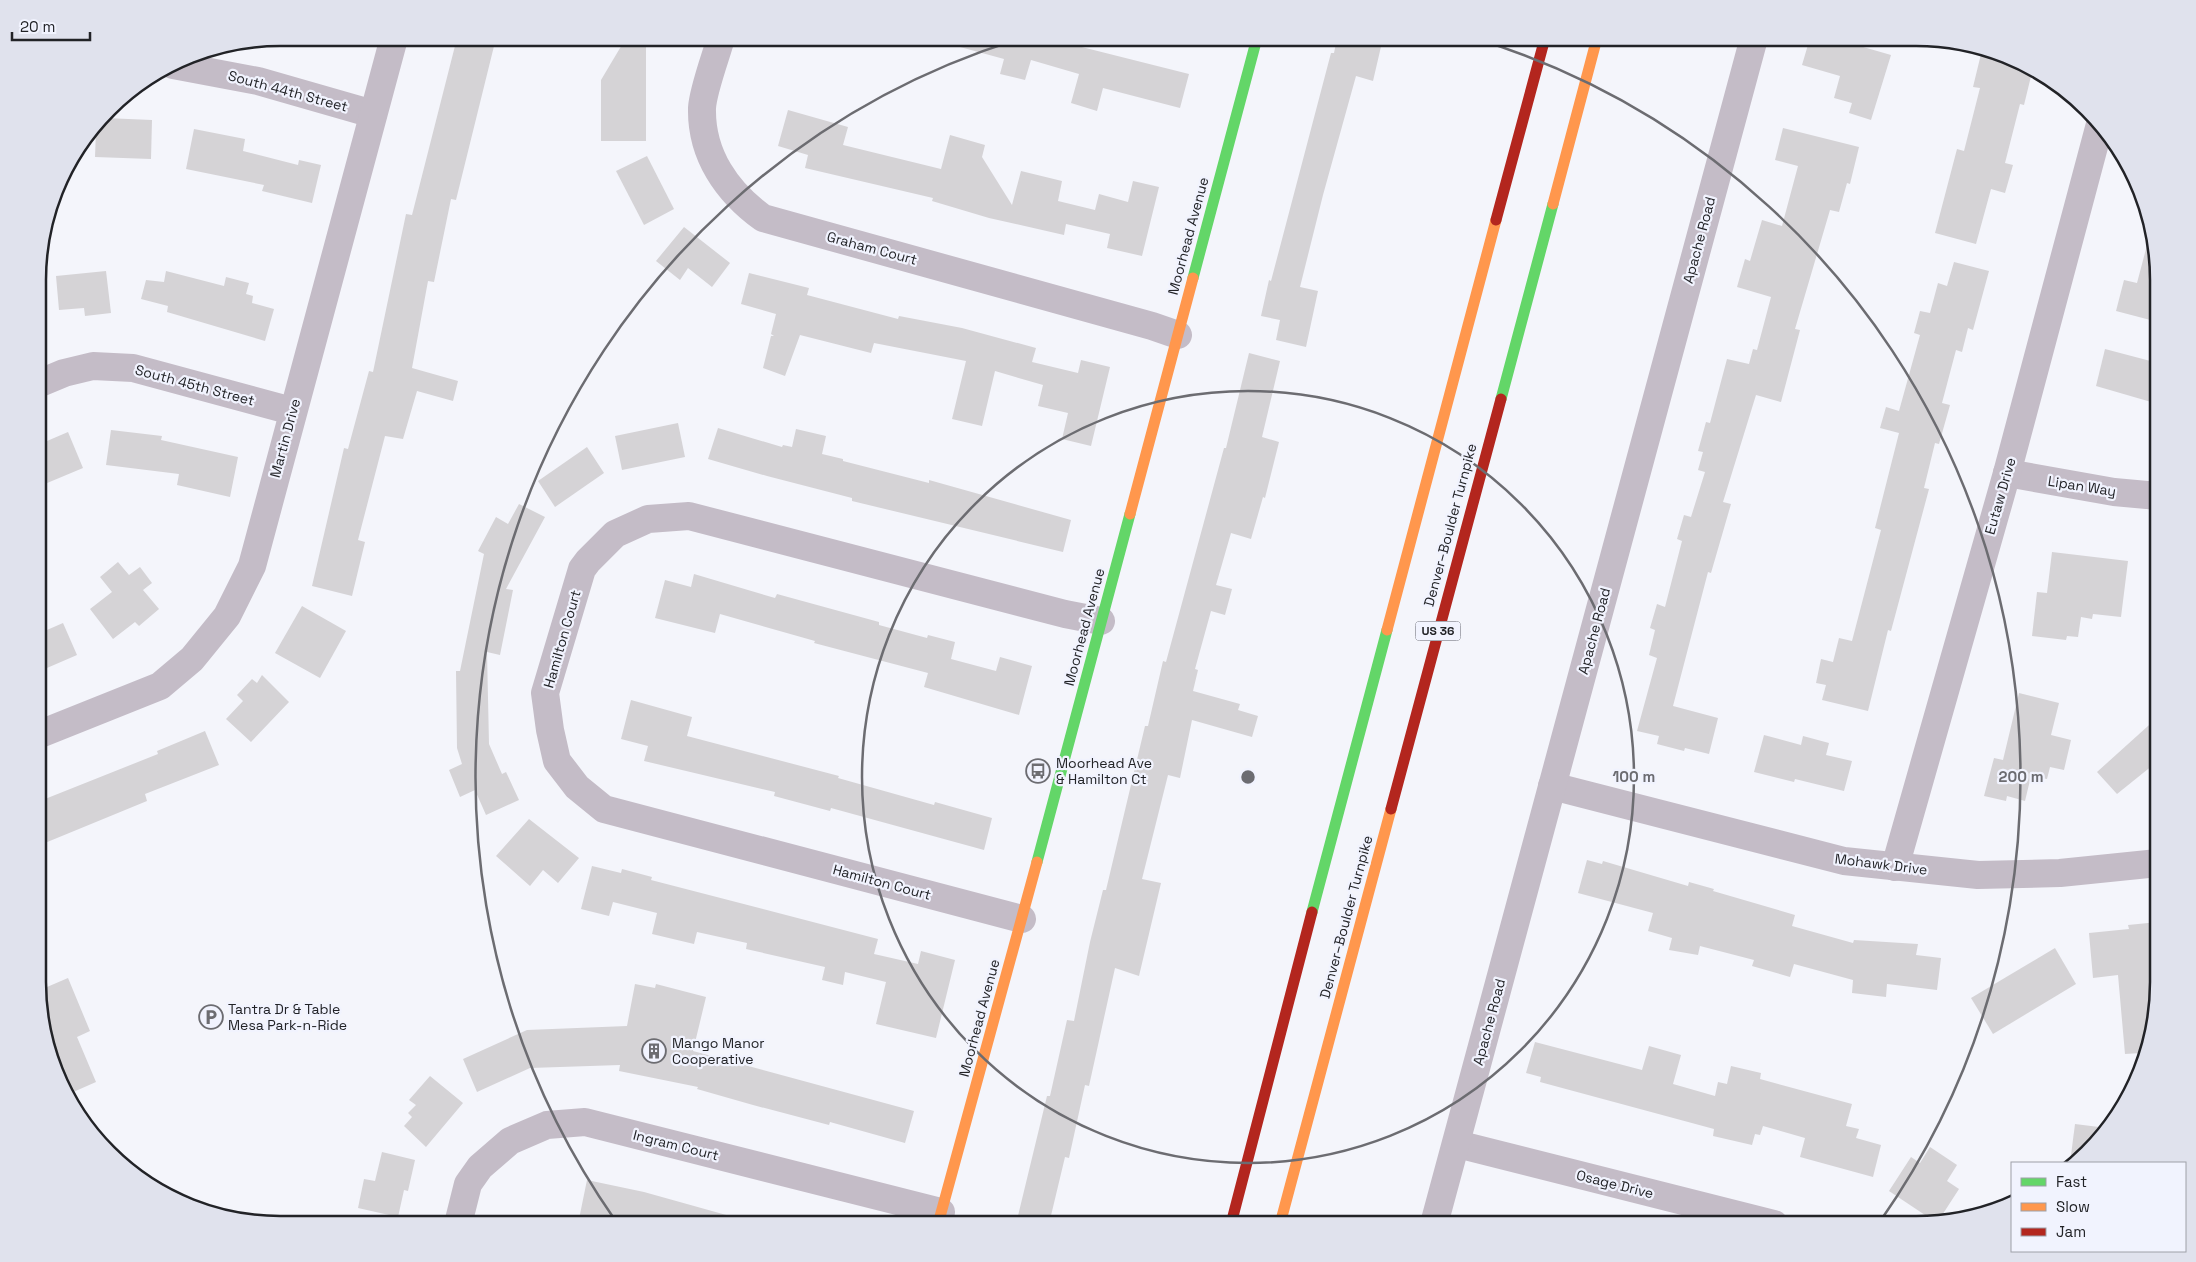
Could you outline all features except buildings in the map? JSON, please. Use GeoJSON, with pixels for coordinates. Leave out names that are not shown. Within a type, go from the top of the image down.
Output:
{"type":"FeatureCollection","features":[{"type":"Feature","properties":{"kind":"main road","name":"Moorhead Avenue"},"geometry":{"type":"LineString","coordinates":[[941,1216],[1022,919],[1254,46]]}},
{"type":"Feature","properties":{"kind":"main road"},"geometry":{"type":"LineString","coordinates":[[1233,1216],[1361,726],[1543,46]]}},
{"type":"Feature","properties":{"kind":"main road","name":"Denver–Boulder Turnpike"},"geometry":{"type":"LineString","coordinates":[[1282,1216],[1595,46]]}},
{"type":"Feature","properties":{"kind":"street","name":"Martin Drive"},"geometry":{"type":"LineString","coordinates":[[46,732],[160,686],[192,659],[227,616],[252,566],[292,411],[392,46]]}},
{"type":"Feature","properties":{"kind":"street","name":"Graham Court"},"geometry":{"type":"LineString","coordinates":[[719,46],[702,107],[706,145],[722,179],[748,208],[763,218],[1152,326],[1178,335]]}},
{"type":"Feature","properties":{"kind":"street","name":"Apache Road"},"geometry":{"type":"LineString","coordinates":[[1436,1216],[1752,46]]}},
{"type":"Feature","properties":{"kind":"street","name":"South 44th Street"},"geometry":{"type":"LineString","coordinates":[[184,67],[258,81],[374,114]]}},
{"type":"Feature","properties":{"kind":"street","name":"Eutaw Drive"},"geometry":{"type":"LineString","coordinates":[[1895,867],[2007,473],[2098,133]]}},
{"type":"Feature","properties":{"kind":"street","name":"South 45th Street"},"geometry":{"type":"LineString","coordinates":[[46,380],[64,373],[93,366],[133,368],[292,411]]}},
{"type":"Feature","properties":{"kind":"street","name":"Lipan Way"},"geometry":{"type":"LineString","coordinates":[[2007,473],[2114,492],[2150,495]]}},
{"type":"Feature","properties":{"kind":"street","name":"Hamilton Court"},"geometry":{"type":"LineString","coordinates":[[1022,919],[604,809],[577,787],[557,761],[550,730],[545,693],[582,569],[614,534],[648,519],[689,516],[1065,614],[1101,621]]}},
{"type":"Feature","properties":{"kind":"street","name":"Mohawk Drive"},"geometry":{"type":"LineString","coordinates":[[1552,786],[1844,861],[1978,876],[2060,873],[2150,864]]}},
{"type":"Feature","properties":{"kind":"street","name":"Ingram Court"},"geometry":{"type":"LineString","coordinates":[[460,1216],[468,1184],[480,1168],[510,1141],[547,1125],[585,1122],[933,1216]]}},
{"type":"Feature","properties":{"kind":"street","name":"Osage Drive"},"geometry":{"type":"LineString","coordinates":[[1457,1144],[1742,1216]]}},
{"type":"Feature","properties":{"kind":"traffic: fast"},"geometry":{"type":"LineString","coordinates":[[1193,278],[1255,46]]}},
{"type":"Feature","properties":{"kind":"traffic: fast"},"geometry":{"type":"LineString","coordinates":[[1501,399],[1553,204]]}},
{"type":"Feature","properties":{"kind":"traffic: fast"},"geometry":{"type":"LineString","coordinates":[[1037,862],[1130,514]]}},
{"type":"Feature","properties":{"kind":"traffic: fast"},"geometry":{"type":"LineString","coordinates":[[1312,912],[1387,630]]}},
{"type":"Feature","properties":{"kind":"traffic: slow"},"geometry":{"type":"LineString","coordinates":[[1553,204],[1595,46]]}},
{"type":"Feature","properties":{"kind":"traffic: slow"},"geometry":{"type":"LineString","coordinates":[[1387,630],[1496,220]]}},
{"type":"Feature","properties":{"kind":"traffic: slow"},"geometry":{"type":"LineString","coordinates":[[1130,514],[1193,278]]}},
{"type":"Feature","properties":{"kind":"traffic: slow"},"geometry":{"type":"LineString","coordinates":[[1282,1216],[1391,809]]}},
{"type":"Feature","properties":{"kind":"traffic: slow"},"geometry":{"type":"LineString","coordinates":[[940,1216],[1037,862]]}},
{"type":"Feature","properties":{"kind":"traffic: jam"},"geometry":{"type":"LineString","coordinates":[[1496,220],[1543,46]]}},
{"type":"Feature","properties":{"kind":"traffic: jam"},"geometry":{"type":"LineString","coordinates":[[1391,809],[1501,399]]}},
{"type":"Feature","properties":{"kind":"traffic: jam"},"geometry":{"type":"LineString","coordinates":[[1233,1216],[1312,912]]}},
{"type":"Feature","properties":{"kind":"place","name":"Moorhead Ave & Hamilton Ct"},"geometry":{"type":"Point","coordinates":[1038,771]}},
{"type":"Feature","properties":{"kind":"place","name":"Tantra Dr & Table Mesa Park-n-Ride"},"geometry":{"type":"Point","coordinates":[211,1017]}},
{"type":"Feature","properties":{"kind":"place","name":"Mango Manor Cooperative"},"geometry":{"type":"Point","coordinates":[654,1051]}}]}
